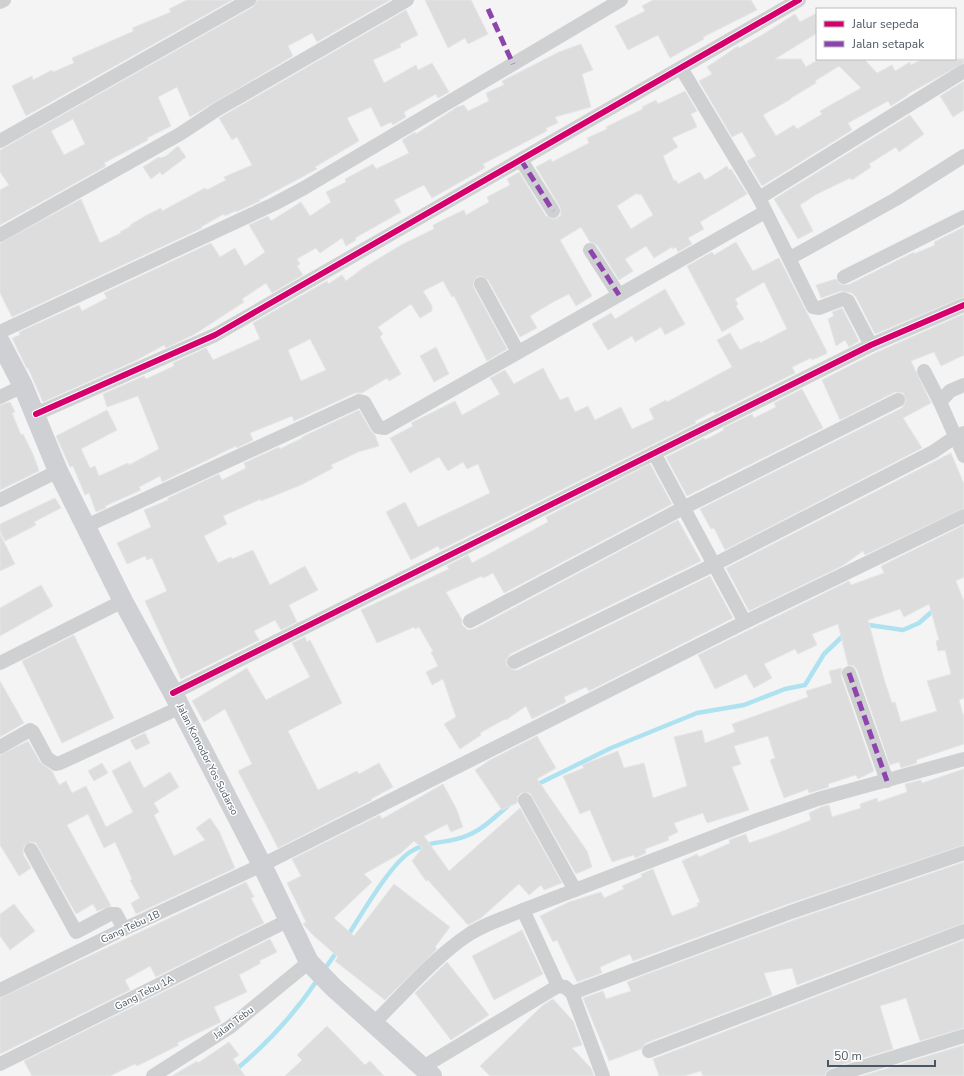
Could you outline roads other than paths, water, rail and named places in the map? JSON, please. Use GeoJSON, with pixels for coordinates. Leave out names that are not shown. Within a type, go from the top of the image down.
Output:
{"type":"FeatureCollection","features":[{"type":"Feature","properties":{"kind":"street"},"geometry":{"type":"LineString","coordinates":[[0,2],[4,0]]}},
{"type":"Feature","properties":{"kind":"street"},"geometry":{"type":"LineString","coordinates":[[0,140],[249,0]]}},
{"type":"Feature","properties":{"kind":"street"},"geometry":{"type":"LineString","coordinates":[[0,235],[180,134],[218,109],[407,0]]}},
{"type":"Feature","properties":{"kind":"street"},"geometry":{"type":"LineString","coordinates":[[0,332],[274,204],[304,188],[621,0]]}},
{"type":"Feature","properties":{"kind":"street"},"geometry":{"type":"LineString","coordinates":[[36,414],[215,335],[799,0]]}},
{"type":"Feature","properties":{"kind":"street"},"geometry":{"type":"LineString","coordinates":[[681,68],[759,198],[813,307],[819,308],[846,299],[871,345]]}},
{"type":"Feature","properties":{"kind":"street"},"geometry":{"type":"LineString","coordinates":[[759,198],[964,71]]}},
{"type":"Feature","properties":{"kind":"street"},"geometry":{"type":"LineString","coordinates":[[790,258],[896,198],[964,156]]}},
{"type":"Feature","properties":{"kind":"street"},"geometry":{"type":"LineString","coordinates":[[521,160],[553,211]]}},
{"type":"Feature","properties":{"kind":"street"},"geometry":{"type":"LineString","coordinates":[[86,526],[358,401],[364,402],[378,427],[385,428],[765,212]]}},
{"type":"Feature","properties":{"kind":"street"},"geometry":{"type":"LineString","coordinates":[[844,277],[964,217]]}},
{"type":"Feature","properties":{"kind":"street"},"geometry":{"type":"LineString","coordinates":[[590,250],[619,295]]}},
{"type":"Feature","properties":{"kind":"street"},"geometry":{"type":"LineString","coordinates":[[481,284],[518,352]]}},
{"type":"Feature","properties":{"kind":"street"},"geometry":{"type":"LineString","coordinates":[[0,747],[30,730],[33,732],[47,758],[56,764],[60,763],[177,700],[654,453],[871,345],[964,305]]}},
{"type":"Feature","properties":{"kind":"street","name":"Jalan Komodor Yos Sudarso"},"geometry":{"type":"LineString","coordinates":[[0,342],[36,414],[58,471],[262,865],[311,964],[333,987],[374,1022],[428,1072]]}},
{"type":"Feature","properties":{"kind":"street"},"geometry":{"type":"LineString","coordinates":[[924,371],[959,435],[964,456]]}},
{"type":"Feature","properties":{"kind":"street"},"geometry":{"type":"LineString","coordinates":[[940,402],[950,391],[964,385]]}},
{"type":"Feature","properties":{"kind":"street"},"geometry":{"type":"LineString","coordinates":[[0,398],[23,386]]}},
{"type":"Feature","properties":{"kind":"street"},"geometry":{"type":"LineString","coordinates":[[470,621],[682,508],[898,400]]}},
{"type":"Feature","properties":{"kind":"street"},"geometry":{"type":"LineString","coordinates":[[514,662],[715,564],[933,452],[959,435]]}},
{"type":"Feature","properties":{"kind":"street"},"geometry":{"type":"LineString","coordinates":[[654,453],[682,508],[715,564],[745,622]]}},
{"type":"Feature","properties":{"kind":"street"},"geometry":{"type":"LineString","coordinates":[[0,500],[58,471]]}},
{"type":"Feature","properties":{"kind":"street","name":"Gang Tebu 1B"},"geometry":{"type":"LineString","coordinates":[[0,990],[124,929],[262,865],[745,622],[964,516]]}},
{"type":"Feature","properties":{"kind":"street"},"geometry":{"type":"LineString","coordinates":[[0,663],[124,601]]}},
{"type":"Feature","properties":{"kind":"street"},"geometry":{"type":"LineString","coordinates":[[849,673],[887,781]]}},
{"type":"Feature","properties":{"kind":"street"},"geometry":{"type":"LineString","coordinates":[[374,1022],[445,953],[468,935],[523,910],[757,820],[818,800],[964,759]]}},
{"type":"Feature","properties":{"kind":"street"},"geometry":{"type":"LineString","coordinates":[[525,800],[575,890]]}},
{"type":"Feature","properties":{"kind":"street"},"geometry":{"type":"LineString","coordinates":[[31,850],[76,932],[110,914],[116,914],[124,929]]}},
{"type":"Feature","properties":{"kind":"street"},"geometry":{"type":"LineString","coordinates":[[572,992],[791,912],[964,853]]}},
{"type":"Feature","properties":{"kind":"street"},"geometry":{"type":"LineString","coordinates":[[523,910],[558,986]]}},
{"type":"Feature","properties":{"kind":"street","name":"Gang Tebu 1A"},"geometry":{"type":"LineString","coordinates":[[0,1064],[289,920]]}},
{"type":"Feature","properties":{"kind":"street"},"geometry":{"type":"LineString","coordinates":[[650,1051],[964,931]]}},
{"type":"Feature","properties":{"kind":"street","name":"Jalan Tebu"},"geometry":{"type":"LineString","coordinates":[[153,1076],[230,1027],[311,964]]}},
{"type":"Feature","properties":{"kind":"street"},"geometry":{"type":"LineString","coordinates":[[428,1072],[558,986],[565,987],[572,992],[603,1076]]}},
{"type":"Feature","properties":{"kind":"street"},"geometry":{"type":"LineString","coordinates":[[833,1076],[964,1036]]}},
{"type":"Feature","properties":{"kind":"waterway"},"geometry":{"type":"LineString","coordinates":[[863,626],[869,625],[903,630],[919,623],[936,608]]}},
{"type":"Feature","properties":{"kind":"waterway"},"geometry":{"type":"LineString","coordinates":[[536,785],[611,748],[697,713],[744,705],[785,689],[805,685],[824,654],[846,633]]}},
{"type":"Feature","properties":{"kind":"waterway"},"geometry":{"type":"LineString","coordinates":[[347,937],[393,868],[410,852],[417,848],[452,840],[472,833],[488,823],[508,806]]}},
{"type":"Feature","properties":{"kind":"waterway"},"geometry":{"type":"LineString","coordinates":[[324,970],[338,950]]}},
{"type":"Feature","properties":{"kind":"waterway"},"geometry":{"type":"LineString","coordinates":[[228,1076],[253,1055],[277,1031],[299,1006],[318,979]]}}]}
